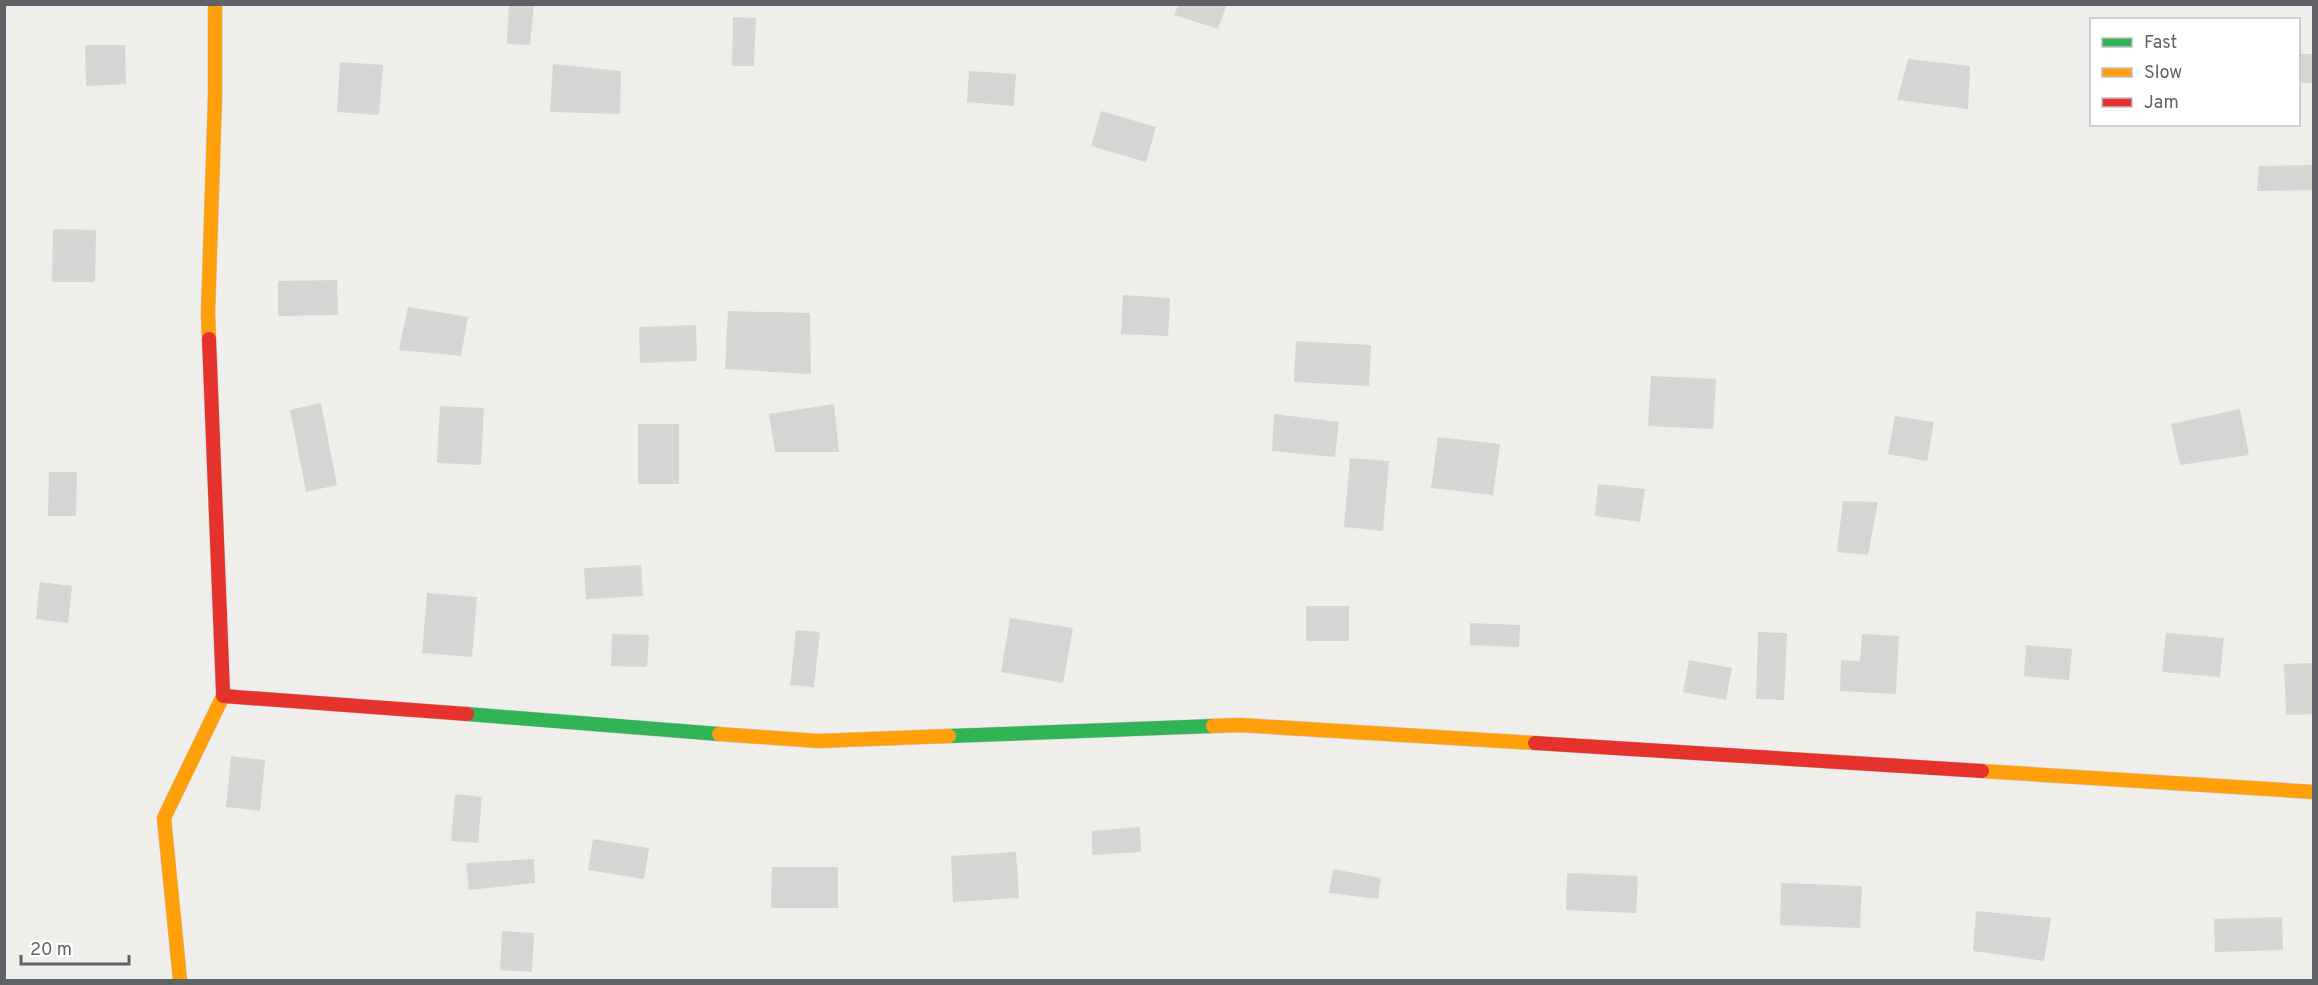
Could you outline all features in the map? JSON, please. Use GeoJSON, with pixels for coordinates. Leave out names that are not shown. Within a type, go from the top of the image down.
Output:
{"type":"FeatureCollection","features":[{"type":"Feature","properties":{"kind":"street"},"geometry":{"type":"LineString","coordinates":[[180,981],[164,818],[223,696],[208,313],[215,97],[215,4]]}},
{"type":"Feature","properties":{"kind":"street"},"geometry":{"type":"LineString","coordinates":[[223,696],[818,741],[1239,725],[2313,792]]}},
{"type":"Feature","properties":{"kind":"building"},"geometry":{"type":"Polygon","coordinates":[[[509,4],[534,4],[530,45],[507,44],[509,4]]]}},
{"type":"Feature","properties":{"kind":"building"},"geometry":{"type":"Polygon","coordinates":[[[1179,4],[1227,4],[1218,29],[1174,15],[1179,4]]]}},
{"type":"Feature","properties":{"kind":"building"},"geometry":{"type":"Polygon","coordinates":[[[733,17],[756,18],[754,66],[732,66],[733,17]]]}},
{"type":"Feature","properties":{"kind":"building"},"geometry":{"type":"Polygon","coordinates":[[[85,45],[125,45],[126,84],[86,86],[85,45]]]}},
{"type":"Feature","properties":{"kind":"building"},"geometry":{"type":"Polygon","coordinates":[[[2300,54],[2314,54],[2314,83],[2300,83],[2300,54]]]}},
{"type":"Feature","properties":{"kind":"building"},"geometry":{"type":"Polygon","coordinates":[[[1908,59],[1970,66],[1968,109],[1897,100],[1908,59]]]}},
{"type":"Feature","properties":{"kind":"building"},"geometry":{"type":"Polygon","coordinates":[[[340,62],[383,65],[379,115],[337,112],[340,62]]]}},
{"type":"Feature","properties":{"kind":"building"},"geometry":{"type":"Polygon","coordinates":[[[553,64],[621,71],[620,114],[550,112],[553,64]]]}},
{"type":"Feature","properties":{"kind":"building"},"geometry":{"type":"Polygon","coordinates":[[[969,71],[1016,74],[1014,106],[967,102],[969,71]]]}},
{"type":"Feature","properties":{"kind":"building"},"geometry":{"type":"Polygon","coordinates":[[[1101,111],[1156,127],[1146,162],[1091,146],[1101,111]]]}},
{"type":"Feature","properties":{"kind":"building"},"geometry":{"type":"Polygon","coordinates":[[[2313,165],[2314,190],[2257,191],[2259,166],[2313,165]]]}},
{"type":"Feature","properties":{"kind":"building"},"geometry":{"type":"Polygon","coordinates":[[[53,229],[96,230],[95,282],[52,282],[53,229]]]}},
{"type":"Feature","properties":{"kind":"building"},"geometry":{"type":"Polygon","coordinates":[[[337,280],[338,315],[278,316],[278,281],[337,280]]]}},
{"type":"Feature","properties":{"kind":"building"},"geometry":{"type":"Polygon","coordinates":[[[1123,295],[1170,298],[1168,336],[1121,334],[1123,295]]]}},
{"type":"Feature","properties":{"kind":"building"},"geometry":{"type":"Polygon","coordinates":[[[408,307],[468,317],[461,356],[399,350],[408,307]]]}},
{"type":"Feature","properties":{"kind":"building"},"geometry":{"type":"Polygon","coordinates":[[[728,311],[810,313],[811,374],[725,369],[728,311]]]}},
{"type":"Feature","properties":{"kind":"building"},"geometry":{"type":"Polygon","coordinates":[[[696,325],[697,361],[640,363],[639,327],[696,325]]]}},
{"type":"Feature","properties":{"kind":"building"},"geometry":{"type":"Polygon","coordinates":[[[1296,341],[1371,345],[1369,386],[1294,382],[1296,341]]]}},
{"type":"Feature","properties":{"kind":"building"},"geometry":{"type":"Polygon","coordinates":[[[1651,376],[1716,379],[1713,429],[1648,426],[1651,376]]]}},
{"type":"Feature","properties":{"kind":"building"},"geometry":{"type":"Polygon","coordinates":[[[321,403],[337,485],[306,492],[290,410],[321,403]]]}},
{"type":"Feature","properties":{"kind":"building"},"geometry":{"type":"Polygon","coordinates":[[[834,404],[839,452],[775,452],[769,414],[834,404]]]}},
{"type":"Feature","properties":{"kind":"building"},"geometry":{"type":"Polygon","coordinates":[[[440,406],[484,408],[481,465],[437,463],[440,406]]]}},
{"type":"Feature","properties":{"kind":"building"},"geometry":{"type":"Polygon","coordinates":[[[2240,409],[2249,455],[2180,465],[2171,424],[2240,409]]]}},
{"type":"Feature","properties":{"kind":"building"},"geometry":{"type":"Polygon","coordinates":[[[1274,414],[1339,422],[1335,457],[1272,451],[1274,414]]]}},
{"type":"Feature","properties":{"kind":"building"},"geometry":{"type":"Polygon","coordinates":[[[1895,416],[1934,422],[1927,461],[1888,454],[1895,416]]]}},
{"type":"Feature","properties":{"kind":"building"},"geometry":{"type":"Polygon","coordinates":[[[638,424],[679,424],[679,484],[638,484],[638,424]]]}},
{"type":"Feature","properties":{"kind":"building"},"geometry":{"type":"Polygon","coordinates":[[[1438,437],[1500,444],[1493,495],[1431,488],[1438,437]]]}},
{"type":"Feature","properties":{"kind":"building"},"geometry":{"type":"Polygon","coordinates":[[[1350,458],[1389,461],[1383,531],[1344,527],[1350,458]]]}},
{"type":"Feature","properties":{"kind":"building"},"geometry":{"type":"Polygon","coordinates":[[[49,472],[77,472],[76,516],[48,516],[49,472]]]}},
{"type":"Feature","properties":{"kind":"building"},"geometry":{"type":"Polygon","coordinates":[[[1598,484],[1645,489],[1640,522],[1595,516],[1598,484]]]}},
{"type":"Feature","properties":{"kind":"building"},"geometry":{"type":"Polygon","coordinates":[[[1843,501],[1878,502],[1868,555],[1837,552],[1843,501]]]}},
{"type":"Feature","properties":{"kind":"building"},"geometry":{"type":"Polygon","coordinates":[[[641,565],[643,596],[586,599],[584,568],[641,565]]]}},
{"type":"Feature","properties":{"kind":"building"},"geometry":{"type":"Polygon","coordinates":[[[40,582],[72,586],[68,623],[36,619],[40,582]]]}},
{"type":"Feature","properties":{"kind":"building"},"geometry":{"type":"Polygon","coordinates":[[[427,593],[477,597],[472,657],[422,653],[427,593]]]}},
{"type":"Feature","properties":{"kind":"building"},"geometry":{"type":"Polygon","coordinates":[[[1306,606],[1349,606],[1349,641],[1306,641],[1306,606]]]}},
{"type":"Feature","properties":{"kind":"building"},"geometry":{"type":"Polygon","coordinates":[[[1010,618],[1073,628],[1063,683],[1001,672],[1010,618]]]}},
{"type":"Feature","properties":{"kind":"building"},"geometry":{"type":"Polygon","coordinates":[[[1470,623],[1520,625],[1519,647],[1470,645],[1470,623]]]}},
{"type":"Feature","properties":{"kind":"building"},"geometry":{"type":"Polygon","coordinates":[[[796,630],[820,632],[814,687],[790,685],[796,630]]]}},
{"type":"Feature","properties":{"kind":"building"},"geometry":{"type":"Polygon","coordinates":[[[1758,632],[1787,633],[1784,700],[1756,699],[1758,632]]]}},
{"type":"Feature","properties":{"kind":"building"},"geometry":{"type":"Polygon","coordinates":[[[2166,633],[2224,638],[2220,677],[2162,672],[2166,633]]]}},
{"type":"Feature","properties":{"kind":"building"},"geometry":{"type":"Polygon","coordinates":[[[612,634],[649,635],[647,667],[611,666],[612,634]]]}},
{"type":"Feature","properties":{"kind":"building"},"geometry":{"type":"Polygon","coordinates":[[[1862,634],[1899,636],[1896,694],[1840,691],[1841,660],[1860,661],[1862,634]]]}},
{"type":"Feature","properties":{"kind":"building"},"geometry":{"type":"Polygon","coordinates":[[[2026,645],[2072,649],[2069,680],[2024,676],[2026,645]]]}},
{"type":"Feature","properties":{"kind":"building"},"geometry":{"type":"Polygon","coordinates":[[[1689,660],[1732,668],[1726,700],[1683,692],[1689,660]]]}},
{"type":"Feature","properties":{"kind":"building"},"geometry":{"type":"Polygon","coordinates":[[[2314,663],[2314,714],[2286,715],[2284,664],[2314,663]]]}},
{"type":"Feature","properties":{"kind":"building"},"geometry":{"type":"Polygon","coordinates":[[[231,756],[265,760],[260,811],[226,807],[231,756]]]}},
{"type":"Feature","properties":{"kind":"building"},"geometry":{"type":"Polygon","coordinates":[[[455,794],[482,797],[478,843],[451,841],[455,794]]]}},
{"type":"Feature","properties":{"kind":"building"},"geometry":{"type":"Polygon","coordinates":[[[1140,827],[1141,852],[1092,855],[1092,831],[1140,827]]]}},
{"type":"Feature","properties":{"kind":"building"},"geometry":{"type":"Polygon","coordinates":[[[593,839],[649,848],[644,879],[588,870],[593,839]]]}},
{"type":"Feature","properties":{"kind":"building"},"geometry":{"type":"Polygon","coordinates":[[[1016,852],[1019,898],[953,902],[951,856],[1016,852]]]}},
{"type":"Feature","properties":{"kind":"building"},"geometry":{"type":"Polygon","coordinates":[[[534,859],[535,883],[469,890],[466,863],[534,859]]]}},
{"type":"Feature","properties":{"kind":"building"},"geometry":{"type":"Polygon","coordinates":[[[772,867],[838,867],[838,908],[771,908],[772,867]]]}},
{"type":"Feature","properties":{"kind":"building"},"geometry":{"type":"Polygon","coordinates":[[[1333,869],[1381,878],[1378,899],[1329,893],[1333,869]]]}},
{"type":"Feature","properties":{"kind":"building"},"geometry":{"type":"Polygon","coordinates":[[[1567,873],[1638,876],[1636,913],[1566,910],[1567,873]]]}},
{"type":"Feature","properties":{"kind":"building"},"geometry":{"type":"Polygon","coordinates":[[[1781,883],[1862,886],[1860,928],[1780,925],[1781,883]]]}},
{"type":"Feature","properties":{"kind":"building"},"geometry":{"type":"Polygon","coordinates":[[[1976,911],[2051,918],[2044,961],[1973,951],[1976,911]]]}},
{"type":"Feature","properties":{"kind":"building"},"geometry":{"type":"Polygon","coordinates":[[[2282,917],[2283,950],[2215,952],[2214,919],[2282,917]]]}},
{"type":"Feature","properties":{"kind":"building"},"geometry":{"type":"Polygon","coordinates":[[[502,931],[534,933],[532,972],[500,970],[502,931]]]}},
{"type":"Feature","properties":{"kind":"traffic: fast"},"geometry":{"type":"LineString","coordinates":[[467,714],[719,734]]}},
{"type":"Feature","properties":{"kind":"traffic: fast"},"geometry":{"type":"LineString","coordinates":[[949,736],[1213,726]]}},
{"type":"Feature","properties":{"kind":"traffic: slow"},"geometry":{"type":"LineString","coordinates":[[209,339],[215,4]]}},
{"type":"Feature","properties":{"kind":"traffic: slow"},"geometry":{"type":"LineString","coordinates":[[180,980],[164,818],[223,692]]}},
{"type":"Feature","properties":{"kind":"traffic: slow"},"geometry":{"type":"LineString","coordinates":[[1213,726],[1239,725],[1535,743]]}},
{"type":"Feature","properties":{"kind":"traffic: slow"},"geometry":{"type":"LineString","coordinates":[[719,734],[818,741],[949,736]]}},
{"type":"Feature","properties":{"kind":"traffic: slow"},"geometry":{"type":"LineString","coordinates":[[1982,771],[2314,792]]}},
{"type":"Feature","properties":{"kind":"traffic: jam"},"geometry":{"type":"LineString","coordinates":[[209,339],[223,692]]}},
{"type":"Feature","properties":{"kind":"traffic: jam"},"geometry":{"type":"LineString","coordinates":[[223,696],[467,714]]}},
{"type":"Feature","properties":{"kind":"traffic: jam"},"geometry":{"type":"LineString","coordinates":[[1535,743],[1982,771]]}}]}
